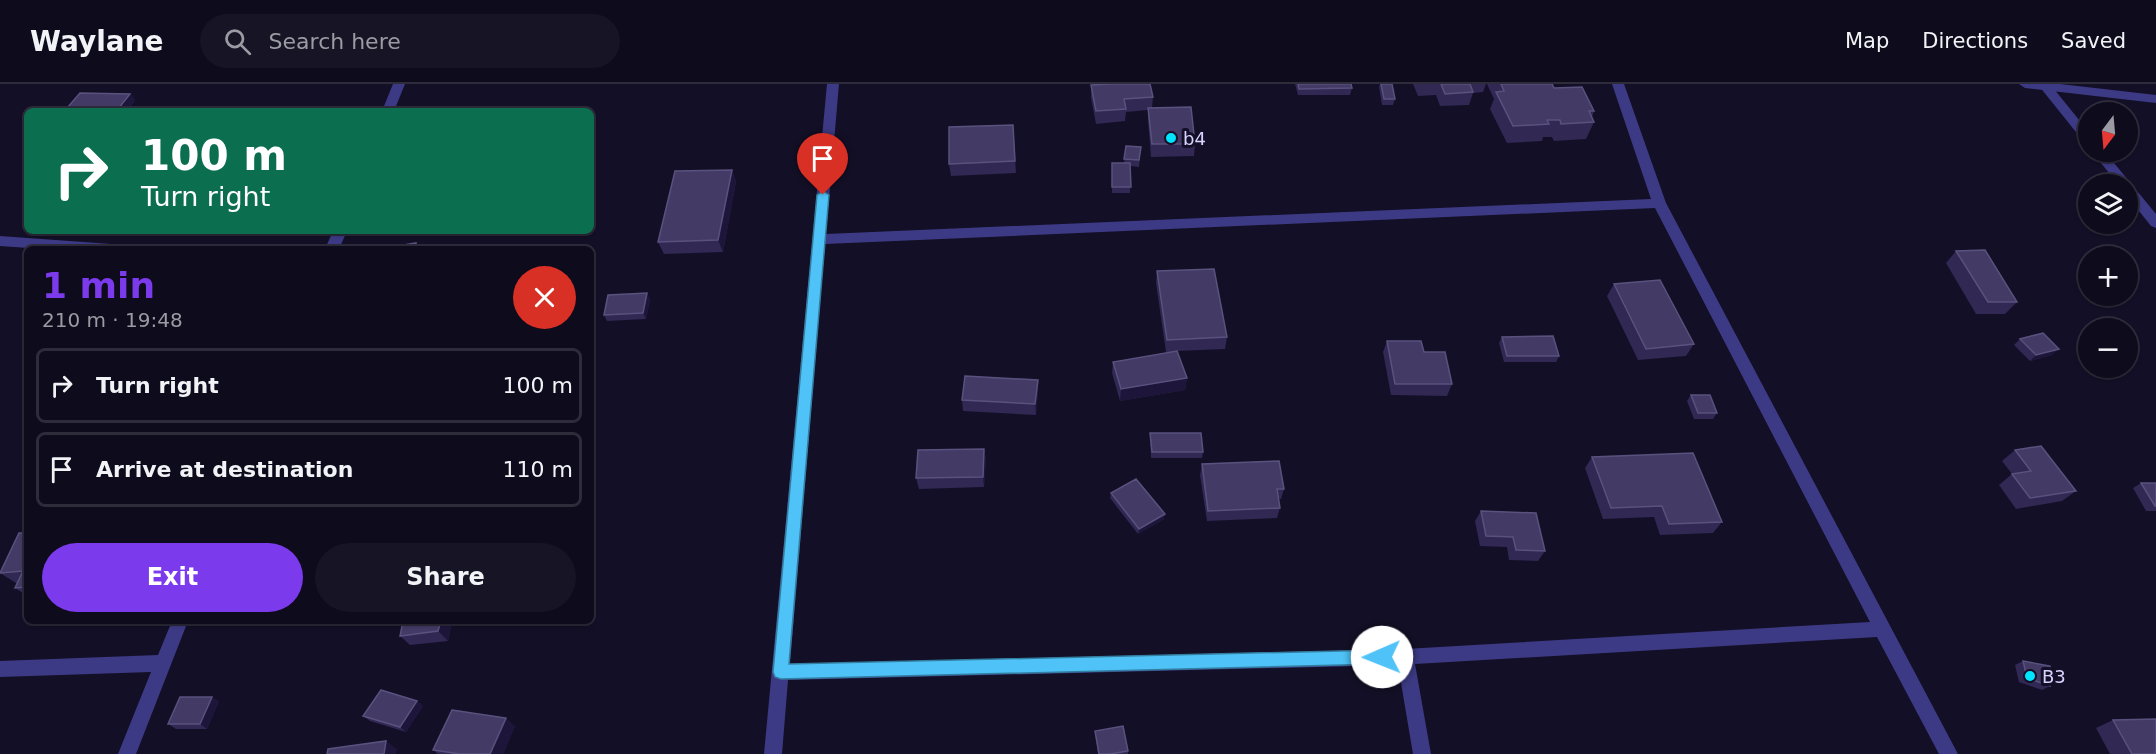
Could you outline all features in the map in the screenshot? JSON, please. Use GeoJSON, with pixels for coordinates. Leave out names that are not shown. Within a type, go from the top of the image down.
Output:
{"type":"FeatureCollection","features":[{"type":"Feature","properties":{"kind":"street"},"geometry":{"type":"LineString","coordinates":[[389,108],[399,84]]}},
{"type":"Feature","properties":{"kind":"street"},"geometry":{"type":"LineString","coordinates":[[772,754],[833,84]]}},
{"type":"Feature","properties":{"kind":"street"},"geometry":{"type":"LineString","coordinates":[[1618,84],[1659,203],[1948,754]]}},
{"type":"Feature","properties":{"kind":"street"},"geometry":{"type":"LineString","coordinates":[[2025,84],[2156,99]]}},
{"type":"Feature","properties":{"kind":"street"},"geometry":{"type":"LineString","coordinates":[[2049,86],[2078,125]]}},
{"type":"Feature","properties":{"kind":"street"},"geometry":{"type":"LineString","coordinates":[[2106,162],[2116,174]]}},
{"type":"Feature","properties":{"kind":"street"},"geometry":{"type":"LineString","coordinates":[[2138,201],[2156,223]]}},
{"type":"Feature","properties":{"kind":"street"},"geometry":{"type":"LineString","coordinates":[[819,239],[1659,203]]}},
{"type":"Feature","properties":{"kind":"street"},"geometry":{"type":"LineString","coordinates":[[0,242],[63,246]]}},
{"type":"Feature","properties":{"kind":"street"},"geometry":{"type":"LineString","coordinates":[[127,754],[179,624]]}},
{"type":"Feature","properties":{"kind":"street"},"geometry":{"type":"LineString","coordinates":[[781,672],[1405,657],[1882,629]]}},
{"type":"Feature","properties":{"kind":"street"},"geometry":{"type":"LineString","coordinates":[[1405,657],[1422,754]]}},
{"type":"Feature","properties":{"kind":"street"},"geometry":{"type":"LineString","coordinates":[[0,669],[163,663]]}},
{"type":"Feature","properties":{"kind":"building"},"geometry":{"type":"Polygon","coordinates":[[[1150,84],[1153,97],[1124,99],[1126,109],[1096,111],[1091,85],[1150,84]]]}},
{"type":"Feature","properties":{"kind":"building"},"geometry":{"type":"Polygon","coordinates":[[[1298,84],[1351,84],[1352,88],[1299,89],[1298,84]]]}},
{"type":"Feature","properties":{"kind":"building"},"geometry":{"type":"Polygon","coordinates":[[[1381,84],[1392,84],[1395,99],[1384,99],[1381,84]]]}},
{"type":"Feature","properties":{"kind":"building"},"geometry":{"type":"Polygon","coordinates":[[[1441,84],[1470,84],[1473,92],[1445,94],[1441,84]]]}},
{"type":"Feature","properties":{"kind":"building"},"geometry":{"type":"Polygon","coordinates":[[[1501,84],[1552,84],[1554,88],[1582,87],[1594,111],[1589,111],[1594,122],[1561,124],[1560,120],[1547,120],[1549,124],[1513,126],[1496,92],[1504,91],[1501,84]]]}},
{"type":"Feature","properties":{"kind":"building"},"geometry":{"type":"Polygon","coordinates":[[[80,93],[130,94],[119,108],[67,108],[80,93]]]}},
{"type":"Feature","properties":{"kind":"building","name":"b4"},"geometry":{"type":"Polygon","coordinates":[[[1191,107],[1195,144],[1152,144],[1148,108],[1191,107]]]}},
{"type":"Feature","properties":{"kind":"building"},"geometry":{"type":"Polygon","coordinates":[[[1013,125],[1015,161],[949,164],[949,127],[1013,125]]]}},
{"type":"Feature","properties":{"kind":"building"},"geometry":{"type":"Polygon","coordinates":[[[1126,146],[1141,147],[1139,160],[1124,159],[1126,146]]]}},
{"type":"Feature","properties":{"kind":"building"},"geometry":{"type":"Polygon","coordinates":[[[1112,163],[1130,163],[1131,187],[1112,187],[1112,163]]]}},
{"type":"Feature","properties":{"kind":"building"},"geometry":{"type":"Polygon","coordinates":[[[732,170],[718,240],[658,242],[675,171],[732,170]]]}},
{"type":"Feature","properties":{"kind":"building"},"geometry":{"type":"Polygon","coordinates":[[[416,243],[416,246],[398,246],[416,243]]]}},
{"type":"Feature","properties":{"kind":"building"},"geometry":{"type":"Polygon","coordinates":[[[1985,250],[2017,302],[1988,302],[1956,251],[1985,250]]]}},
{"type":"Feature","properties":{"kind":"building"},"geometry":{"type":"Polygon","coordinates":[[[1214,269],[1227,337],[1167,340],[1157,271],[1214,269]]]}},
{"type":"Feature","properties":{"kind":"building"},"geometry":{"type":"Polygon","coordinates":[[[1660,280],[1694,344],[1646,349],[1614,284],[1660,280]]]}},
{"type":"Feature","properties":{"kind":"building"},"geometry":{"type":"Polygon","coordinates":[[[647,293],[643,313],[604,315],[608,295],[647,293]]]}},
{"type":"Feature","properties":{"kind":"building"},"geometry":{"type":"Polygon","coordinates":[[[2043,333],[2059,349],[2036,355],[2020,339],[2043,333]]]}},
{"type":"Feature","properties":{"kind":"building"},"geometry":{"type":"Polygon","coordinates":[[[1553,336],[1559,356],[1507,356],[1502,337],[1553,336]]]}},
{"type":"Feature","properties":{"kind":"building"},"geometry":{"type":"Polygon","coordinates":[[[1387,341],[1421,341],[1424,352],[1445,352],[1452,384],[1395,384],[1387,341]]]}},
{"type":"Feature","properties":{"kind":"building"},"geometry":{"type":"Polygon","coordinates":[[[1177,351],[1187,378],[1121,389],[1113,362],[1177,351]]]}},
{"type":"Feature","properties":{"kind":"building"},"geometry":{"type":"Polygon","coordinates":[[[965,376],[1038,380],[1035,404],[962,400],[965,376]]]}},
{"type":"Feature","properties":{"kind":"building"},"geometry":{"type":"Polygon","coordinates":[[[1691,395],[1710,395],[1717,413],[1698,413],[1691,395]]]}},
{"type":"Feature","properties":{"kind":"building"},"geometry":{"type":"Polygon","coordinates":[[[1150,433],[1201,433],[1203,452],[1152,452],[1150,433]]]}},
{"type":"Feature","properties":{"kind":"building"},"geometry":{"type":"Polygon","coordinates":[[[2041,446],[2076,491],[2030,498],[2012,474],[2031,471],[2015,450],[2041,446]]]}},
{"type":"Feature","properties":{"kind":"building"},"geometry":{"type":"Polygon","coordinates":[[[984,449],[983,477],[916,478],[918,450],[984,449]]]}},
{"type":"Feature","properties":{"kind":"building"},"geometry":{"type":"Polygon","coordinates":[[[1693,453],[1722,522],[1669,524],[1662,506],[1611,508],[1592,457],[1693,453]]]}},
{"type":"Feature","properties":{"kind":"building"},"geometry":{"type":"Polygon","coordinates":[[[1279,461],[1284,489],[1277,489],[1280,508],[1208,511],[1202,464],[1279,461]]]}},
{"type":"Feature","properties":{"kind":"building"},"geometry":{"type":"Polygon","coordinates":[[[1136,479],[1165,514],[1139,529],[1111,493],[1136,479]]]}},
{"type":"Feature","properties":{"kind":"building"},"geometry":{"type":"Polygon","coordinates":[[[2141,483],[2156,483],[2156,506],[2155,506],[2141,483]]]}},
{"type":"Feature","properties":{"kind":"building"},"geometry":{"type":"Polygon","coordinates":[[[1481,511],[1536,513],[1545,551],[1516,550],[1513,537],[1486,536],[1481,511]]]}},
{"type":"Feature","properties":{"kind":"building"},"geometry":{"type":"Polygon","coordinates":[[[19,533],[24,533],[24,587],[15,588],[23,571],[0,573],[19,533]]]}},
{"type":"Feature","properties":{"kind":"building"},"geometry":{"type":"Polygon","coordinates":[[[402,624],[440,624],[438,631],[400,636],[402,624]]]}},
{"type":"Feature","properties":{"kind":"building"},"geometry":{"type":"Polygon","coordinates":[[[2023,661],[2050,666],[2050,686],[2027,678],[2023,661]]]}},
{"type":"Feature","properties":{"kind":"building"},"geometry":{"type":"Polygon","coordinates":[[[381,690],[417,701],[400,727],[363,716],[381,690]]]}},
{"type":"Feature","properties":{"kind":"building"},"geometry":{"type":"Polygon","coordinates":[[[180,697],[212,697],[200,724],[168,724],[180,697]]]}},
{"type":"Feature","properties":{"kind":"building"},"geometry":{"type":"Polygon","coordinates":[[[452,710],[506,718],[490,754],[460,754],[433,750],[452,710]]]}},
{"type":"Feature","properties":{"kind":"building"},"geometry":{"type":"Polygon","coordinates":[[[2156,719],[2156,754],[2132,754],[2113,720],[2156,719]]]}},
{"type":"Feature","properties":{"kind":"building"},"geometry":{"type":"Polygon","coordinates":[[[1123,726],[1128,751],[1099,754],[1095,731],[1123,726]]]}},
{"type":"Feature","properties":{"kind":"building"},"geometry":{"type":"Polygon","coordinates":[[[386,741],[384,754],[327,754],[328,749],[386,741]]]}},
{"type":"Feature","properties":{"kind":"place","name":"b4"},"geometry":{"type":"Point","coordinates":[1171,138]}},
{"type":"Feature","properties":{"kind":"place","name":"B3"},"geometry":{"type":"Point","coordinates":[2030,676]}},
{"type":"Feature","properties":{"kind":"route"},"geometry":{"type":"LineString","coordinates":[[823,195],[781,672],[1382,657]]}}]}
